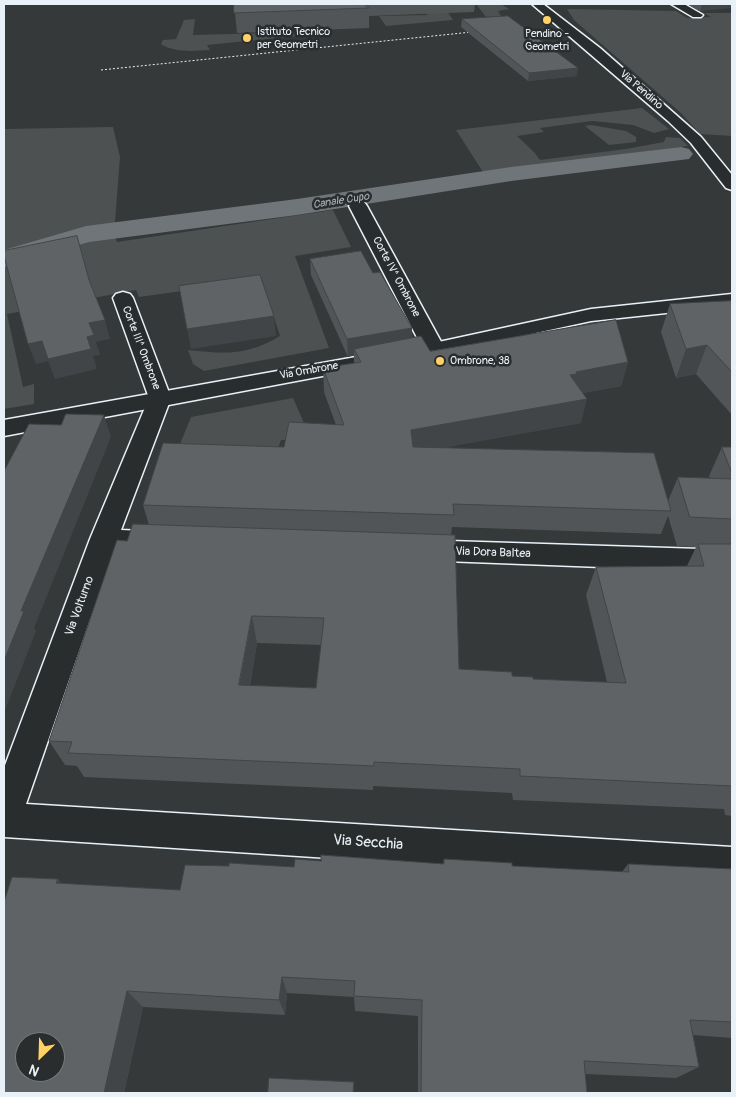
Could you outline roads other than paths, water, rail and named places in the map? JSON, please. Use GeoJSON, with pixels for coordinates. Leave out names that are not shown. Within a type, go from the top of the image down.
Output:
{"type":"FeatureCollection","features":[{"type":"Feature","properties":{"kind":"street"},"geometry":{"type":"LineString","coordinates":[[537,4],[553,4]]}},
{"type":"Feature","properties":{"kind":"street","name":"Via Pendino"},"geometry":{"type":"LineString","coordinates":[[537,4],[596,51],[673,118],[696,140],[732,185]]}},
{"type":"Feature","properties":{"kind":"street"},"geometry":{"type":"LineString","coordinates":[[676,4],[697,16]]}},
{"type":"Feature","properties":{"kind":"street","name":"Corte IV^ Ombrone"},"geometry":{"type":"LineString","coordinates":[[358,206],[434,349]]}},
{"type":"Feature","properties":{"kind":"street","name":"Corte III^ Ombrone"},"geometry":{"type":"LineString","coordinates":[[123,298],[160,398]]}},
{"type":"Feature","properties":{"kind":"street","name":"Via Ombrone"},"geometry":{"type":"LineString","coordinates":[[4,428],[434,349],[591,315],[732,300]]}},
{"type":"Feature","properties":{"kind":"street","name":"Via Volturno"},"geometry":{"type":"LineString","coordinates":[[4,815],[104,539],[160,398]]}},
{"type":"Feature","properties":{"kind":"street"},"geometry":{"type":"LineString","coordinates":[[104,539],[194,543]]}},
{"type":"Feature","properties":{"kind":"street","name":"Via Dora Baltea"},"geometry":{"type":"LineString","coordinates":[[393,550],[732,562]]}},
{"type":"Feature","properties":{"kind":"street","name":"Via Secchia"},"geometry":{"type":"LineString","coordinates":[[4,820],[732,866]]}},
{"type":"Feature","properties":{"kind":"waterway","name":"Canale Cupo"},"geometry":{"type":"LineString","coordinates":[[4,259],[86,234],[297,207],[511,174],[681,154]]}},
{"type":"Feature","properties":{"kind":"place","name":"Pendino - Geometri"},"geometry":{"type":"Point","coordinates":[547,20]}},
{"type":"Feature","properties":{"kind":"place","name":"Istituto Tecnico per Geometri"},"geometry":{"type":"Point","coordinates":[247,38]}},
{"type":"Feature","properties":{"kind":"place","name":"Ombrone, 38"},"geometry":{"type":"Point","coordinates":[440,361]}}]}
